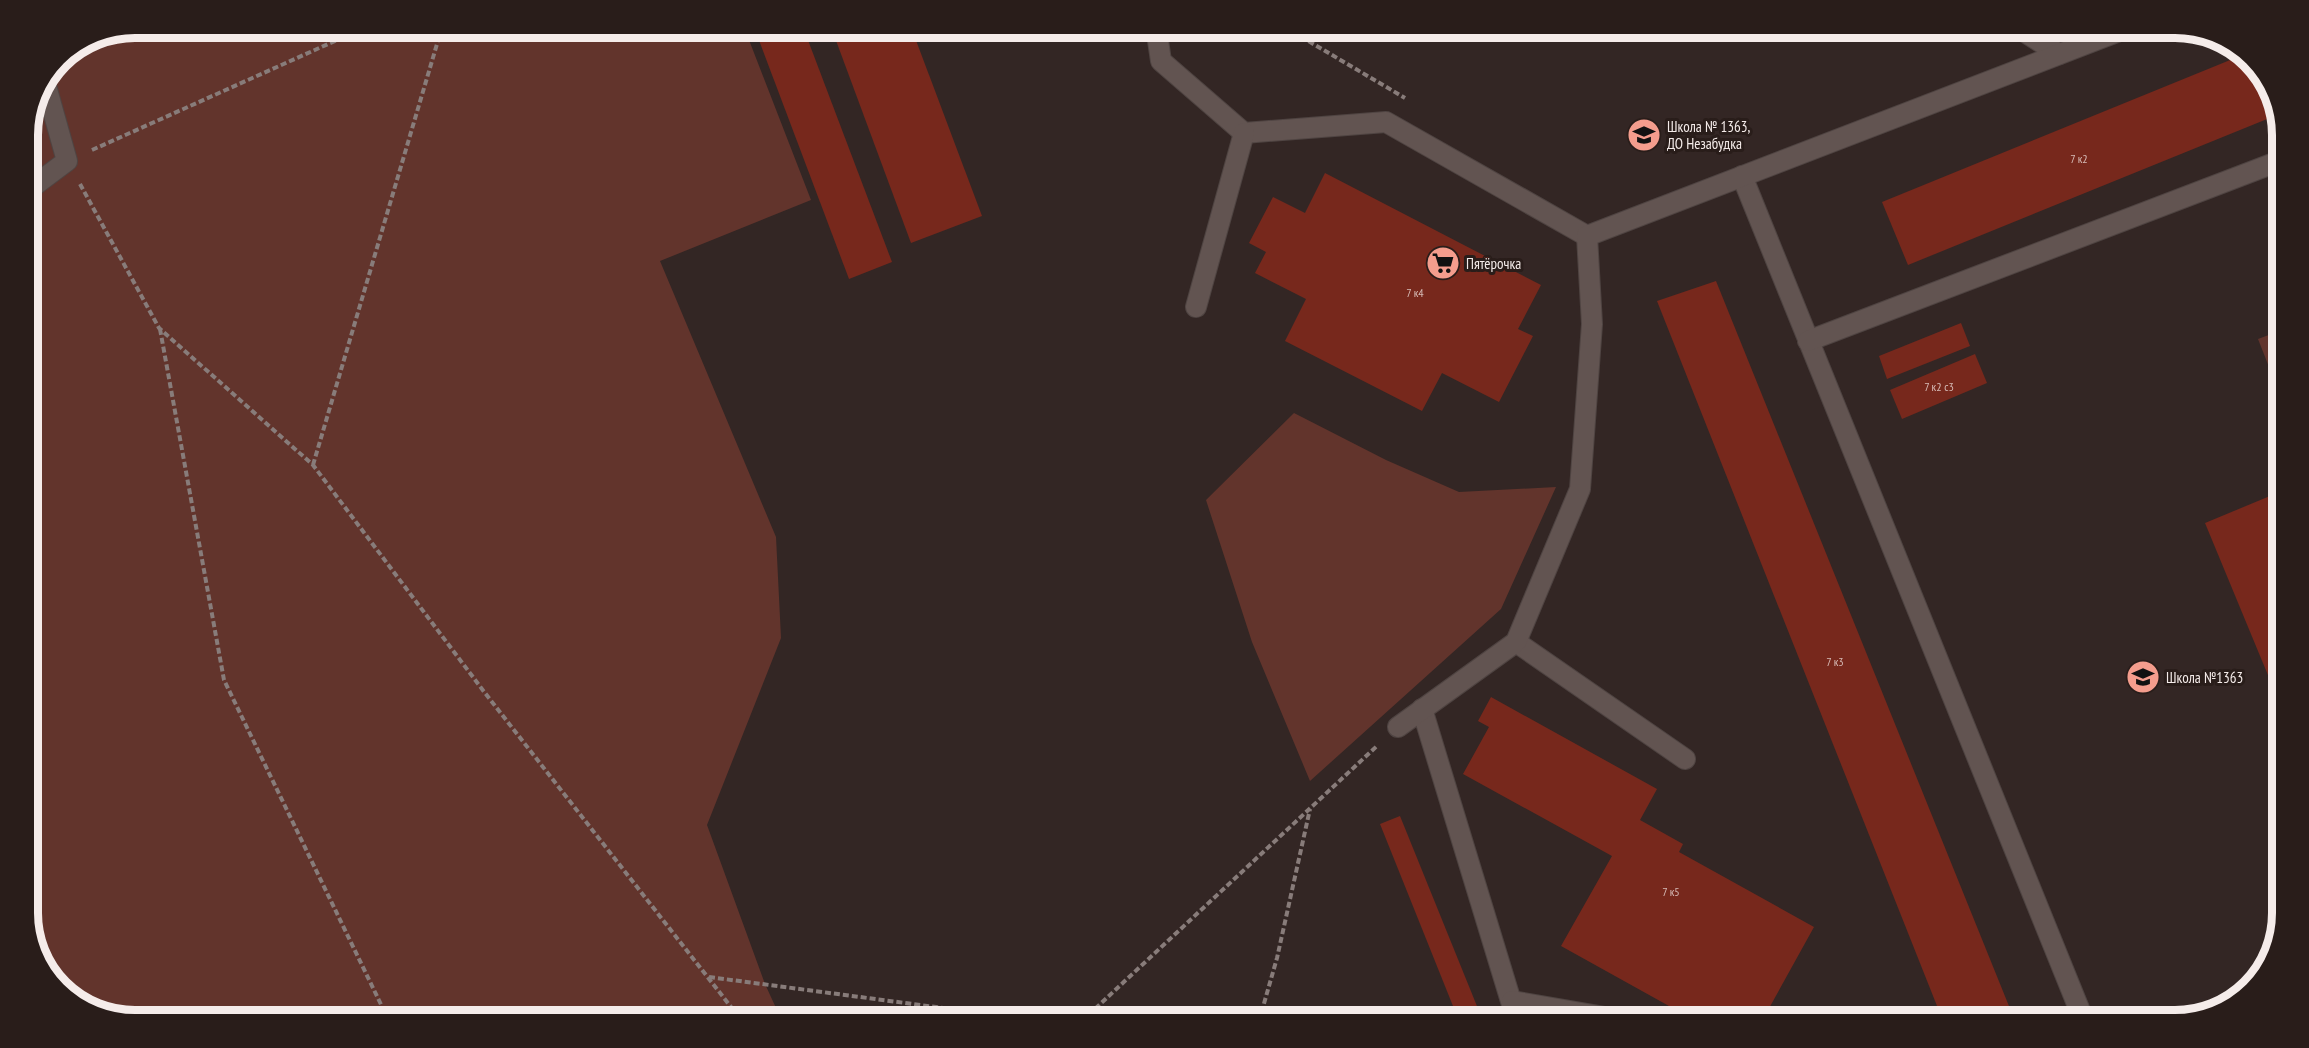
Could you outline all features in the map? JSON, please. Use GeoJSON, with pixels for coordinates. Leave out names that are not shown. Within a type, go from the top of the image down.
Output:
{"type":"FeatureCollection","features":[{"type":"Feature","properties":{"kind":"lane"},"geometry":{"type":"LineString","coordinates":[[1158,38],[1161,61],[1244,133],[1386,122],[1587,236]]}},
{"type":"Feature","properties":{"kind":"lane"},"geometry":{"type":"LineString","coordinates":[[2034,38],[2059,54]]}},
{"type":"Feature","properties":{"kind":"lane"},"geometry":{"type":"LineString","coordinates":[[1587,236],[2101,38]]}},
{"type":"Feature","properties":{"kind":"lane"},"geometry":{"type":"LineString","coordinates":[[38,183],[67,161],[48,92]]}},
{"type":"Feature","properties":{"kind":"lane"},"geometry":{"type":"LineString","coordinates":[[1196,307],[1244,133]]}},
{"type":"Feature","properties":{"kind":"lane"},"geometry":{"type":"LineString","coordinates":[[1808,341],[2271,164]]}},
{"type":"Feature","properties":{"kind":"lane"},"geometry":{"type":"LineString","coordinates":[[1742,176],[2080,1010]]}},
{"type":"Feature","properties":{"kind":"lane"},"geometry":{"type":"LineString","coordinates":[[1398,727],[1516,642],[1580,489],[1592,324],[1587,236]]}},
{"type":"Feature","properties":{"kind":"lane"},"geometry":{"type":"LineString","coordinates":[[1516,642],[1685,759]]}},
{"type":"Feature","properties":{"kind":"lane"},"geometry":{"type":"LineString","coordinates":[[1422,709],[1514,1010]]}},
{"type":"Feature","properties":{"kind":"lane"},"geometry":{"type":"LineString","coordinates":[[1512,1002],[1561,1010]]}},
{"type":"Feature","properties":{"kind":"path"},"geometry":{"type":"LineString","coordinates":[[341,38],[67,161],[159,328],[224,680],[384,1010]]}},
{"type":"Feature","properties":{"kind":"path"},"geometry":{"type":"LineString","coordinates":[[313,465],[439,38]]}},
{"type":"Feature","properties":{"kind":"path"},"geometry":{"type":"LineString","coordinates":[[159,328],[313,465],[485,693],[734,1010]]}},
{"type":"Feature","properties":{"kind":"path"},"geometry":{"type":"LineString","coordinates":[[1094,1010],[1398,727]]}},
{"type":"Feature","properties":{"kind":"path"},"geometry":{"type":"LineString","coordinates":[[1262,1010],[1277,958],[1310,809]]}},
{"type":"Feature","properties":{"kind":"path"},"geometry":{"type":"LineString","coordinates":[[708,977],[958,1010]]}},
{"type":"Feature","properties":{"kind":"shaded area"},"geometry":{"type":"Polygon","coordinates":[[[135,38],[748,38],[811,200],[660,261],[776,537],[781,638],[707,825],[765,984],[777,1010],[135,1010],[116,1009],[98,1003],[76,990],[58,972],[45,950],[38,920],[38,128],[41,110],[48,92],[71,62],[86,51],[104,43],[116,39],[135,38]]]}},
{"type":"Feature","properties":{"kind":"shaded area"},"geometry":{"type":"Polygon","coordinates":[[[2271,334],[2271,373],[2258,339],[2271,334]]]}},
{"type":"Feature","properties":{"kind":"shaded area"},"geometry":{"type":"Polygon","coordinates":[[[1294,413],[1386,460],[1459,492],[1556,487],[1501,609],[1310,781],[1252,642],[1206,500],[1294,413]]]}},
{"type":"Feature","properties":{"kind":"building"},"geometry":{"type":"Polygon","coordinates":[[[758,38],[807,38],[892,262],[849,279],[758,38]]]}},
{"type":"Feature","properties":{"kind":"building"},"geometry":{"type":"Polygon","coordinates":[[[835,38],[915,38],[982,216],[911,243],[835,38]]]}},
{"type":"Feature","properties":{"kind":"building"},"geometry":{"type":"Polygon","coordinates":[[[2234,59],[2243,66],[2258,86],[2270,116],[1908,265],[1882,202],[2234,59]]]}},
{"type":"Feature","properties":{"kind":"building"},"geometry":{"type":"Polygon","coordinates":[[[1325,173],[1541,285],[1518,329],[1533,336],[1499,402],[1442,373],[1422,411],[1285,341],[1306,299],[1255,273],[1266,252],[1249,243],[1273,197],[1305,213],[1325,173]]]}},
{"type":"Feature","properties":{"kind":"building"},"geometry":{"type":"Polygon","coordinates":[[[1716,281],[2011,1010],[1939,1010],[1657,301],[1716,281]]]}},
{"type":"Feature","properties":{"kind":"building"},"geometry":{"type":"Polygon","coordinates":[[[1961,323],[1970,346],[1887,379],[1879,356],[1961,323]]]}},
{"type":"Feature","properties":{"kind":"building"},"geometry":{"type":"Polygon","coordinates":[[[1975,354],[1987,383],[1902,419],[1890,390],[1975,354]]]}},
{"type":"Feature","properties":{"kind":"building"},"geometry":{"type":"Polygon","coordinates":[[[2271,495],[2272,684],[2205,523],[2271,495]]]}},
{"type":"Feature","properties":{"kind":"building"},"geometry":{"type":"Polygon","coordinates":[[[1491,697],[1657,789],[1640,820],[1683,844],[1679,852],[1814,927],[1768,1010],[1676,1010],[1561,946],[1612,856],[1463,774],[1489,727],[1478,721],[1491,697]]]}},
{"type":"Feature","properties":{"kind":"building"},"geometry":{"type":"Polygon","coordinates":[[[1400,816],[1479,1010],[1455,1010],[1380,824],[1400,816]]]}},
{"type":"Feature","properties":{"kind":"place","name":"Школа № 1363, ДО Незабудка"},"geometry":{"type":"Point","coordinates":[1644,135]}},
{"type":"Feature","properties":{"kind":"place","name":"Пятёрочка"},"geometry":{"type":"Point","coordinates":[1443,263]}},
{"type":"Feature","properties":{"kind":"place","name":"Школа №1363"},"geometry":{"type":"Point","coordinates":[2143,677]}}]}
